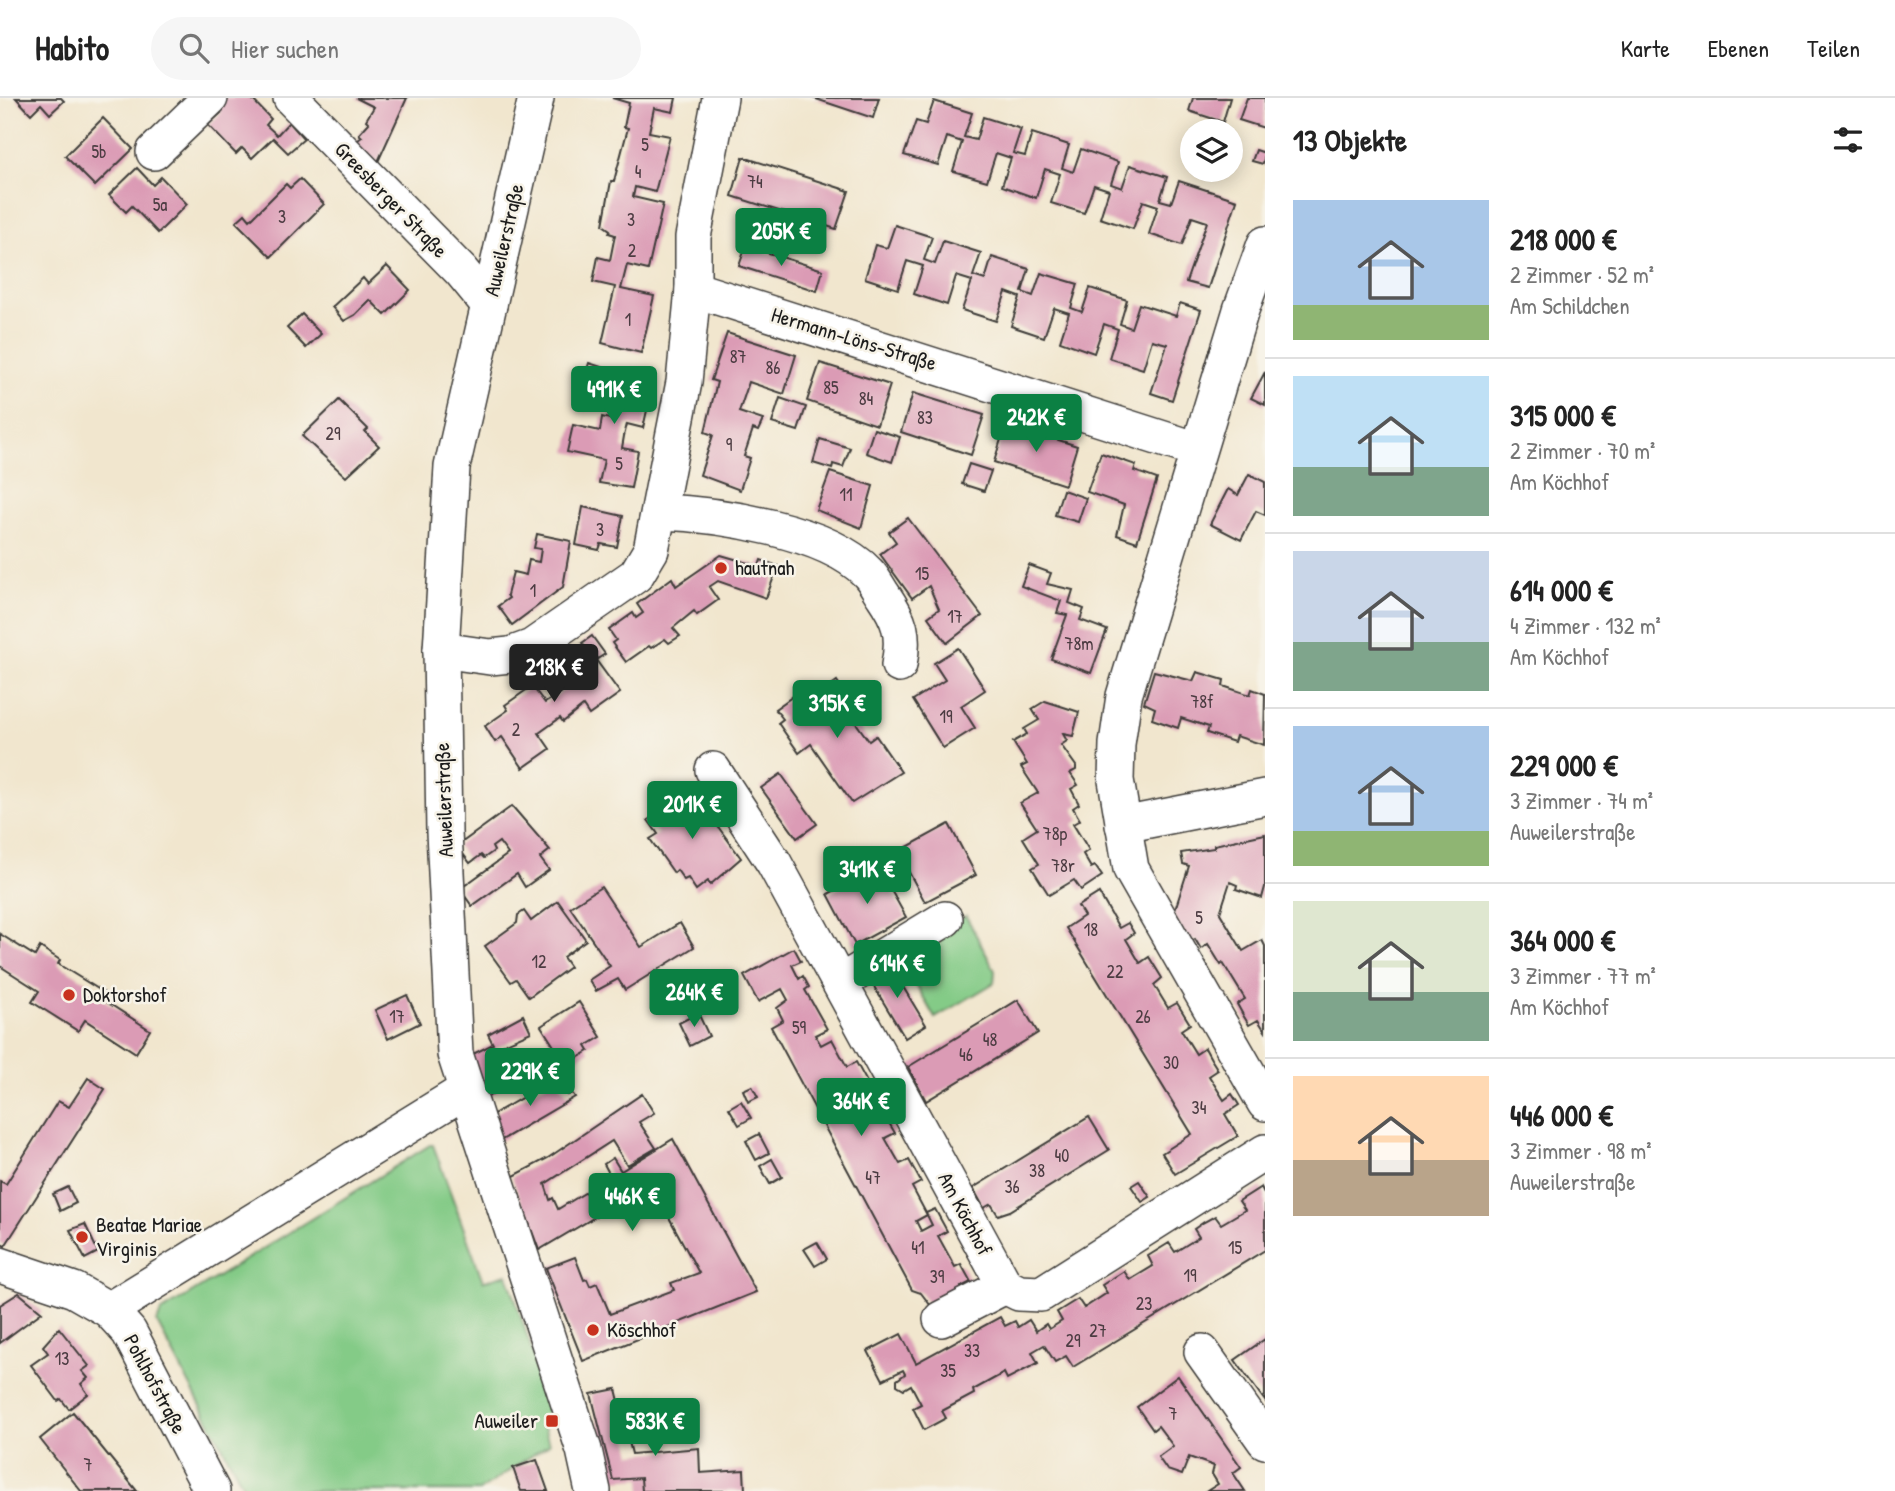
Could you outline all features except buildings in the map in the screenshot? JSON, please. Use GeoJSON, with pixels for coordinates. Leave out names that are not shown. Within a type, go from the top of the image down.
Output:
{"type":"FeatureCollection","features":[{"type":"Feature","properties":{"kind":"street"},"geometry":{"type":"LineString","coordinates":[[154,152],[209,98]]}},
{"type":"Feature","properties":{"kind":"street","name":"Greesberger Straße"},"geometry":{"type":"LineString","coordinates":[[291,98],[461,271],[489,305]]}},
{"type":"Feature","properties":{"kind":"street","name":"Auweilerstraße"},"geometry":{"type":"LineString","coordinates":[[537,98],[452,467],[441,650],[444,832],[455,1054],[584,1450],[593,1491]]}},
{"type":"Feature","properties":{"kind":"street"},"geometry":{"type":"LineString","coordinates":[[441,650],[490,657],[510,655],[532,647],[636,575],[651,550],[684,382],[693,289],[693,237],[720,98]]}},
{"type":"Feature","properties":{"kind":"street"},"geometry":{"type":"LineString","coordinates":[[1265,244],[1198,450],[1124,696],[1117,744],[1116,780],[1131,869],[1265,1103]]}},
{"type":"Feature","properties":{"kind":"street","name":"Hermann-Löns-Straße"},"geometry":{"type":"LineString","coordinates":[[693,289],[1198,450]]}},
{"type":"Feature","properties":{"kind":"street"},"geometry":{"type":"LineString","coordinates":[[660,512],[711,514],[778,528],[845,555],[868,573],[898,617],[902,647],[899,665]]}},
{"type":"Feature","properties":{"kind":"street","name":"Am Köchhof"},"geometry":{"type":"LineString","coordinates":[[713,770],[774,863],[1005,1286]]}},
{"type":"Feature","properties":{"kind":"street"},"geometry":{"type":"LineString","coordinates":[[1123,825],[1265,797]]}},
{"type":"Feature","properties":{"kind":"street"},"geometry":{"type":"LineString","coordinates":[[841,982],[945,919]]}},
{"type":"Feature","properties":{"kind":"street"},"geometry":{"type":"LineString","coordinates":[[109,1310],[466,1090]]}},
{"type":"Feature","properties":{"kind":"street"},"geometry":{"type":"LineString","coordinates":[[941,1319],[1005,1286],[1019,1293],[1041,1294],[1265,1152]]}},
{"type":"Feature","properties":{"kind":"street","name":"Pohlhofstraße"},"geometry":{"type":"LineString","coordinates":[[0,1265],[74,1290],[109,1310],[129,1332],[212,1491]]}},
{"type":"Feature","properties":{"kind":"street"},"geometry":{"type":"LineString","coordinates":[[1202,1352],[1265,1441]]}},
{"type":"Feature","properties":{"kind":"green space"},"geometry":{"type":"Polygon","coordinates":[[[966,916],[995,971],[994,983],[935,1018],[899,955],[966,916]]]}},
{"type":"Feature","properties":{"kind":"green space"},"geometry":{"type":"Polygon","coordinates":[[[433,1145],[483,1281],[507,1274],[547,1397],[547,1417],[542,1419],[549,1444],[479,1491],[246,1491],[157,1323],[161,1312],[433,1145]]]}},
{"type":"Feature","properties":{"kind":"place","name":"hautnah"},"geometry":{"type":"Point","coordinates":[721,568]}},
{"type":"Feature","properties":{"kind":"place","name":"Doktorshof"},"geometry":{"type":"Point","coordinates":[69,995]}},
{"type":"Feature","properties":{"kind":"place","name":"Beatae Mariae Virginis"},"geometry":{"type":"Point","coordinates":[82,1237]}},
{"type":"Feature","properties":{"kind":"place","name":"Köschhof"},"geometry":{"type":"Point","coordinates":[593,1330]}},
{"type":"Feature","properties":{"kind":"place","name":"Auweiler"},"geometry":{"type":"Point","coordinates":[552,1421]}}]}
